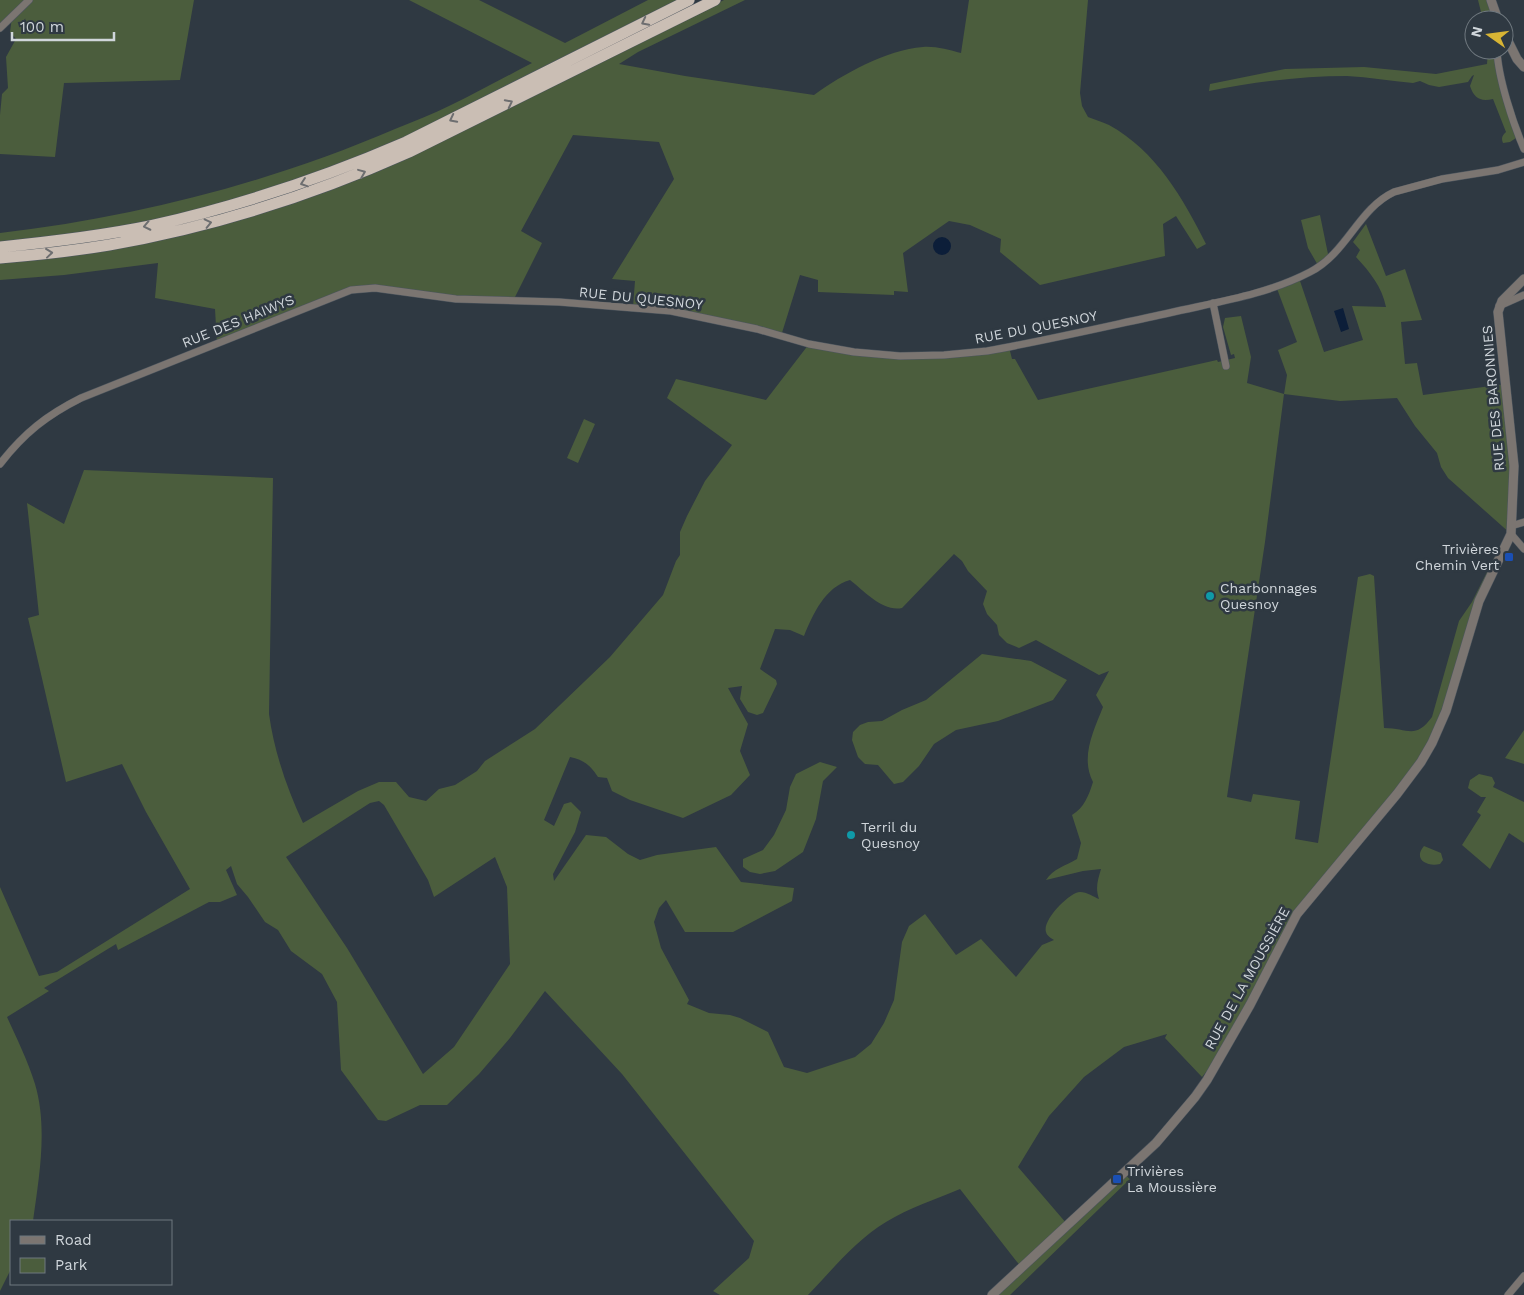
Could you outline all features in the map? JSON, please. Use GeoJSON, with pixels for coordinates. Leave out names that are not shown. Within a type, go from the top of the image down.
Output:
{"type":"FeatureCollection","features":[{"type":"Feature","properties":{"kind":"highway"},"geometry":{"type":"LineString","coordinates":[[0,247],[57,241],[149,226],[222,208],[306,182],[406,142],[689,0]]}},
{"type":"Feature","properties":{"kind":"highway"},"geometry":{"type":"LineString","coordinates":[[0,258],[57,253],[153,236],[227,219],[309,193],[365,172],[443,136],[715,0]]}},
{"type":"Feature","properties":{"kind":"street"},"geometry":{"type":"LineString","coordinates":[[0,28],[29,0]]}},
{"type":"Feature","properties":{"kind":"street"},"geometry":{"type":"LineString","coordinates":[[1514,53],[1524,67]]}},
{"type":"Feature","properties":{"kind":"street"},"geometry":{"type":"LineString","coordinates":[[1498,60],[1498,68],[1524,149]]}},
{"type":"Feature","properties":{"kind":"street","name":"RUE DU QUESNOY"},"geometry":{"type":"LineString","coordinates":[[513,301],[559,302],[672,311],[722,321],[828,348],[900,356],[944,355],[987,351],[1252,295],[1299,278],[1319,267],[1337,252],[1371,208],[1394,192],[1442,179],[1498,170],[1524,162]]}},
{"type":"Feature","properties":{"kind":"street","name":"RUE DES BARONNIES"},"geometry":{"type":"LineString","coordinates":[[1504,552],[1511,530],[1514,466],[1498,312],[1502,300],[1524,280]]}},
{"type":"Feature","properties":{"kind":"street","name":"RUE DES HAIWYS"},"geometry":{"type":"LineString","coordinates":[[0,464],[38,424],[52,413],[81,398],[351,290],[374,288],[456,299],[513,301]]}},
{"type":"Feature","properties":{"kind":"street"},"geometry":{"type":"LineString","coordinates":[[1499,306],[1524,295]]}},
{"type":"Feature","properties":{"kind":"street"},"geometry":{"type":"LineString","coordinates":[[1213,303],[1226,366]]}},
{"type":"Feature","properties":{"kind":"street"},"geometry":{"type":"LineString","coordinates":[[1524,522],[1511,530],[1524,549]]}},
{"type":"Feature","properties":{"kind":"street","name":"RUE DE LA MOUSSIÈRE"},"geometry":{"type":"LineString","coordinates":[[992,1295],[1156,1143],[1201,1088],[1250,1005],[1297,914],[1373,824],[1428,752],[1446,711],[1479,601],[1504,552]]}},
{"type":"Feature","properties":{"kind":"street"},"geometry":{"type":"LineString","coordinates":[[1508,1295],[1524,1276]]}},
{"type":"Feature","properties":{"kind":"green space"},"geometry":{"type":"Polygon","coordinates":[[[0,0],[194,0],[180,80],[64,83],[55,157],[0,154],[2,94],[8,88],[6,57],[16,39],[10,32],[12,17],[0,28],[0,0]]]}},
{"type":"Feature","properties":{"kind":"green space"},"geometry":{"type":"Polygon","coordinates":[[[409,0],[479,0],[565,43],[648,0],[679,0],[443,120],[362,156],[225,204],[149,222],[63,236],[0,242],[0,233],[102,218],[152,207],[202,195],[299,166],[437,111],[532,63],[409,0]]]}},
{"type":"Feature","properties":{"kind":"green space"},"geometry":{"type":"Polygon","coordinates":[[[724,0],[745,0],[638,52],[619,64],[814,95],[851,71],[894,53],[928,47],[942,48],[961,53],[969,0],[1088,0],[1080,93],[1082,106],[1088,117],[1109,125],[1126,136],[1154,162],[1178,193],[1206,244],[1197,249],[1176,216],[1163,224],[1165,256],[1040,285],[1000,252],[1001,239],[970,225],[949,221],[903,253],[908,292],[894,291],[894,295],[818,292],[818,280],[800,275],[781,336],[757,329],[633,307],[635,281],[612,279],[674,179],[659,142],[573,135],[521,231],[542,243],[513,301],[363,288],[217,344],[215,309],[155,298],[158,263],[64,275],[0,280],[0,261],[229,222],[688,18],[724,0]]]}},
{"type":"Feature","properties":{"kind":"green space"},"geometry":{"type":"Polygon","coordinates":[[[1478,0],[1491,0],[1494,10],[1480,10],[1478,0]]]}},
{"type":"Feature","properties":{"kind":"green space"},"geometry":{"type":"Polygon","coordinates":[[[1487,60],[1497,60],[1516,138],[1510,142],[1503,143],[1502,137],[1506,132],[1493,99],[1484,100],[1478,98],[1472,90],[1470,86],[1474,75],[1468,82],[1439,87],[1420,81],[1413,83],[1330,76],[1278,80],[1209,91],[1210,84],[1285,69],[1364,67],[1436,74],[1487,64],[1487,60]]]}},
{"type":"Feature","properties":{"kind":"green space"},"geometry":{"type":"Polygon","coordinates":[[[1320,215],[1328,254],[1331,258],[1319,267],[1308,248],[1301,220],[1320,215]]]}},
{"type":"Feature","properties":{"kind":"green space"},"geometry":{"type":"Polygon","coordinates":[[[1366,224],[1386,276],[1405,269],[1422,320],[1401,322],[1405,364],[1417,363],[1423,395],[1506,384],[1514,466],[1511,534],[1448,478],[1441,467],[1437,453],[1415,426],[1397,398],[1340,401],[1284,394],[1287,375],[1278,350],[1297,342],[1276,286],[1299,278],[1324,352],[1363,340],[1352,306],[1386,307],[1382,293],[1375,280],[1356,257],[1360,250],[1353,242],[1366,224]]]}},
{"type":"Feature","properties":{"kind":"green space"},"geometry":{"type":"Polygon","coordinates":[[[1241,316],[1251,357],[1247,383],[1284,394],[1265,542],[1227,797],[1251,802],[1253,794],[1300,801],[1295,839],[1318,843],[1358,577],[1370,574],[1374,576],[1384,728],[1416,731],[1432,717],[1459,621],[1472,602],[1500,546],[1505,549],[1479,601],[1427,752],[1306,902],[1214,1062],[1202,1077],[1165,1038],[1167,1034],[1124,1047],[1084,1077],[1049,1116],[1018,1167],[1067,1224],[1123,1173],[1130,1179],[1010,1295],[992,1295],[1021,1267],[960,1189],[904,1212],[875,1229],[845,1256],[808,1295],[720,1295],[713,1291],[749,1258],[754,1241],[622,1074],[545,991],[510,1038],[479,1074],[447,1105],[420,1105],[386,1121],[378,1120],[341,1070],[337,1002],[322,974],[291,951],[278,930],[265,922],[237,884],[231,866],[226,870],[237,895],[220,902],[209,902],[118,950],[116,944],[44,988],[49,991],[7,1017],[26,1058],[35,1084],[39,1101],[42,1135],[40,1170],[33,1220],[10,1220],[10,1271],[0,1291],[0,887],[39,976],[57,972],[190,889],[146,812],[122,764],[66,782],[28,618],[39,615],[27,503],[64,524],[84,470],[273,478],[269,714],[282,770],[303,823],[358,791],[379,782],[396,782],[409,797],[426,801],[439,789],[455,785],[477,771],[485,761],[535,729],[610,657],[663,595],[680,555],[680,532],[687,516],[705,481],[732,445],[667,398],[676,379],[766,400],[809,344],[900,356],[1009,347],[1012,359],[1015,359],[1038,400],[1217,360],[1218,362],[1235,358],[1234,354],[1231,355],[1223,327],[1225,318],[1241,316]],[[954,554],[902,608],[888,607],[881,604],[850,580],[834,589],[821,602],[804,636],[790,630],[775,629],[760,669],[776,680],[777,684],[763,713],[757,715],[748,712],[740,699],[742,686],[728,688],[748,724],[740,751],[750,775],[731,795],[683,818],[630,800],[612,791],[607,778],[598,777],[586,764],[570,757],[544,820],[554,826],[564,804],[571,802],[581,812],[575,832],[553,874],[554,881],[586,835],[606,837],[628,854],[640,860],[657,855],[716,847],[741,882],[794,888],[792,901],[733,932],[685,932],[666,900],[659,908],[654,922],[661,948],[689,1000],[687,1004],[709,1013],[740,1018],[768,1032],[784,1067],[807,1073],[855,1057],[871,1044],[884,1023],[894,1000],[902,942],[909,926],[925,914],[956,955],[981,939],[1016,977],[1042,945],[1054,940],[1047,935],[1046,927],[1052,914],[1064,901],[1080,892],[1099,899],[1097,887],[1101,869],[1083,871],[1046,880],[1056,870],[1077,859],[1081,843],[1072,815],[1083,805],[1093,782],[1089,773],[1088,753],[1092,734],[1103,707],[1096,695],[1109,671],[1099,675],[1036,640],[1019,648],[1007,643],[999,635],[997,625],[987,614],[983,604],[987,591],[968,571],[962,561],[954,554]],[[379,801],[370,803],[286,857],[347,948],[423,1074],[454,1047],[510,964],[507,887],[495,857],[434,897],[428,880],[384,805],[379,801]]]}},
{"type":"Feature","properties":{"kind":"green space"},"geometry":{"type":"Polygon","coordinates":[[[584,419],[595,424],[578,463],[567,458],[584,419]]]}},
{"type":"Feature","properties":{"kind":"green space"},"geometry":{"type":"Polygon","coordinates":[[[982,654],[1031,661],[1067,680],[1053,700],[998,721],[956,730],[934,744],[919,766],[903,782],[894,784],[878,765],[865,764],[858,757],[852,740],[853,732],[860,725],[868,722],[882,721],[926,700],[982,654]]]}},
{"type":"Feature","properties":{"kind":"green space"},"geometry":{"type":"Polygon","coordinates":[[[1524,730],[1524,764],[1505,758],[1524,730]]]}},
{"type":"Feature","properties":{"kind":"green space"},"geometry":{"type":"Polygon","coordinates":[[[820,762],[837,767],[823,781],[816,819],[803,852],[775,871],[760,874],[750,872],[743,867],[743,859],[763,850],[774,835],[786,810],[790,787],[796,774],[820,762]]]}},
{"type":"Feature","properties":{"kind":"green space"},"geometry":{"type":"Polygon","coordinates":[[[1479,774],[1492,777],[1495,783],[1493,787],[1524,802],[1524,843],[1509,833],[1490,869],[1462,845],[1481,815],[1477,812],[1486,797],[1481,797],[1468,788],[1470,780],[1479,774]]]}},
{"type":"Feature","properties":{"kind":"green space"},"geometry":{"type":"Polygon","coordinates":[[[1424,846],[1441,853],[1443,860],[1440,864],[1435,865],[1423,861],[1420,855],[1424,846]]]}},
{"type":"Feature","properties":{"kind":"water"},"geometry":{"type":"Polygon","coordinates":[[[938,237],[946,237],[951,242],[949,253],[938,255],[933,250],[933,242],[938,237]]]}},
{"type":"Feature","properties":{"kind":"water"},"geometry":{"type":"Polygon","coordinates":[[[1343,308],[1349,329],[1341,332],[1334,311],[1343,308]]]}},
{"type":"Feature","properties":{"kind":"place","name":"Trivières Chemin Vert"},"geometry":{"type":"Point","coordinates":[1509,557]}},
{"type":"Feature","properties":{"kind":"place","name":"Charbonnages Quesnoy"},"geometry":{"type":"Point","coordinates":[1210,596]}},
{"type":"Feature","properties":{"kind":"place","name":"Terril du Quesnoy"},"geometry":{"type":"Point","coordinates":[851,835]}},
{"type":"Feature","properties":{"kind":"place","name":"Trivières La Moussière"},"geometry":{"type":"Point","coordinates":[1117,1179]}}]}
